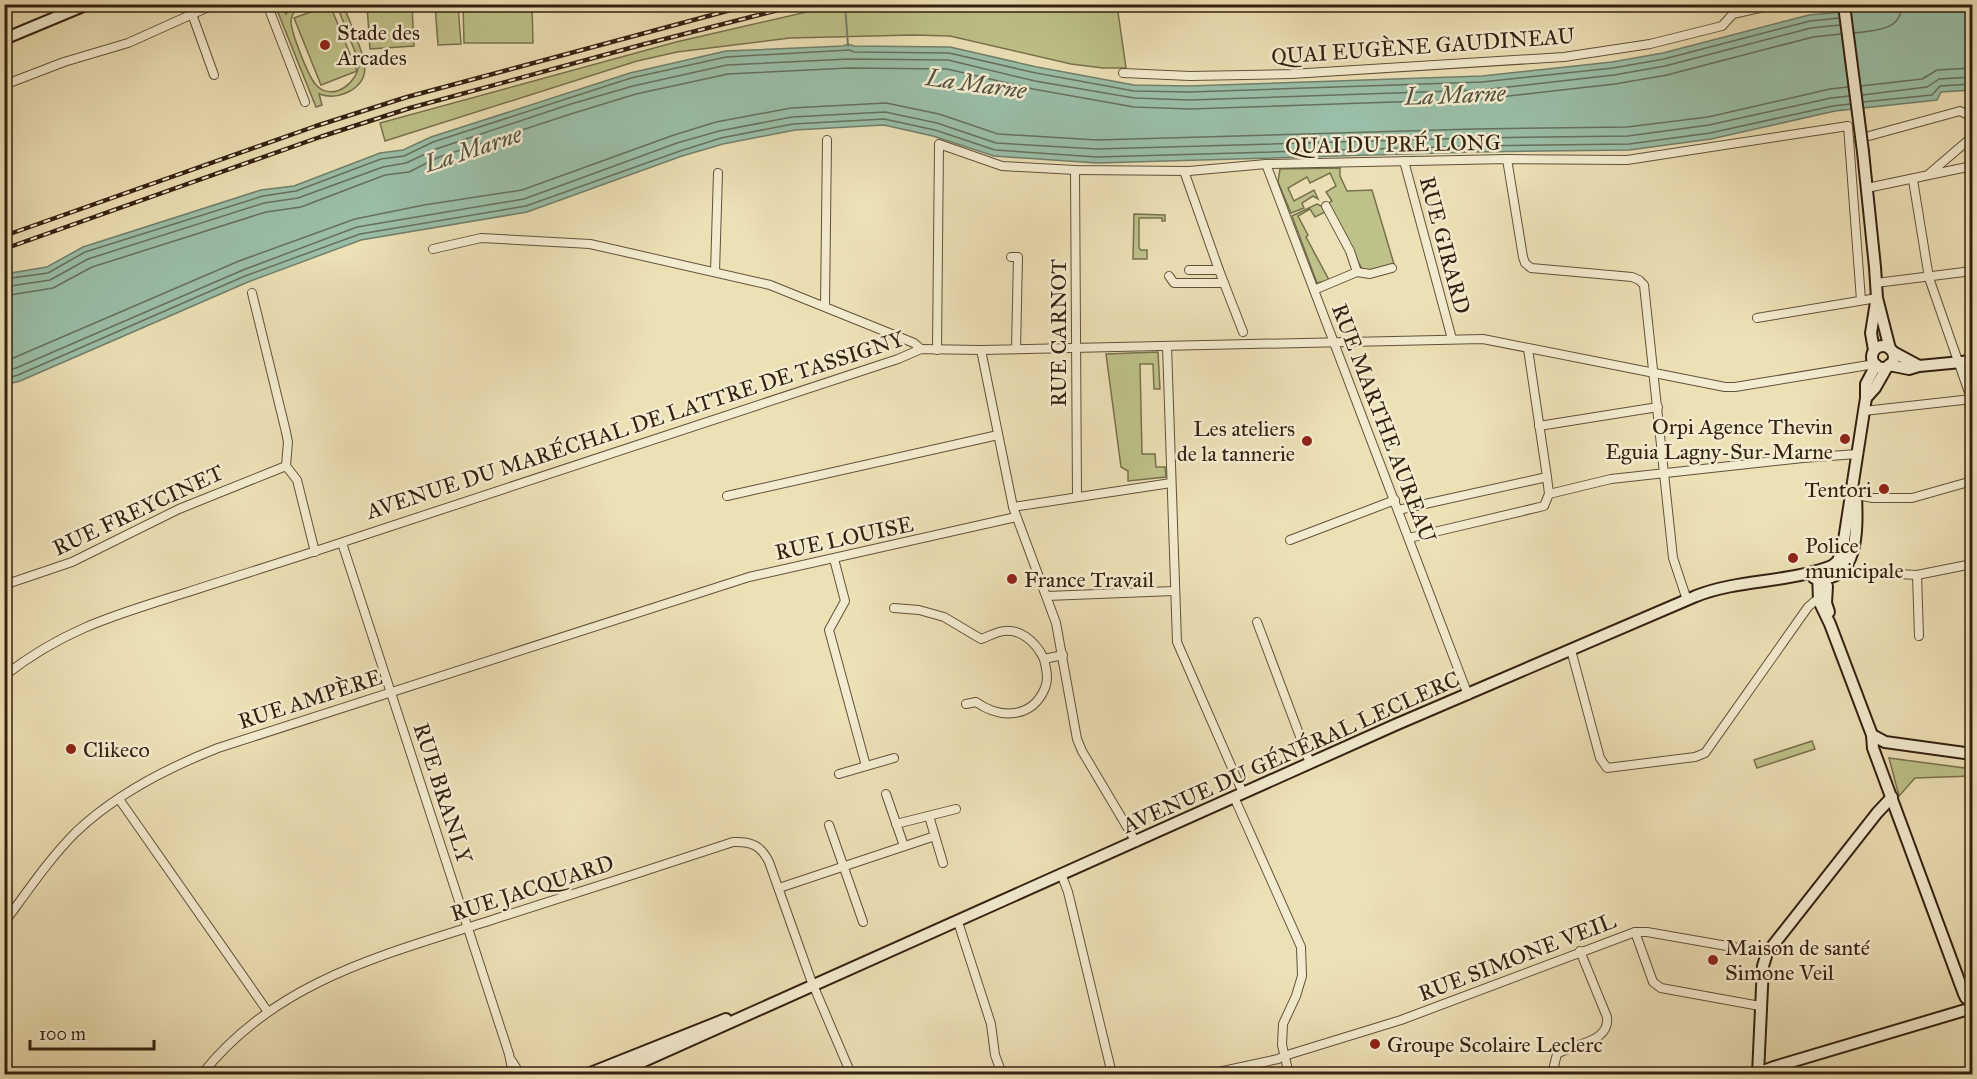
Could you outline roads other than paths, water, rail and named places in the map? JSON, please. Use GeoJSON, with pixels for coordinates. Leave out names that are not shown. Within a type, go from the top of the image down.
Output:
{"type":"FeatureCollection","features":[{"type":"Feature","properties":{"kind":"main road"},"geometry":{"type":"LineString","coordinates":[[4,39],[88,4]]}},
{"type":"Feature","properties":{"kind":"main road"},"geometry":{"type":"LineString","coordinates":[[1844,4],[1863,152],[1876,283],[1871,333],[1874,350],[1872,356],[1882,365],[1909,369],[1972,361]]}},
{"type":"Feature","properties":{"kind":"main road"},"geometry":{"type":"LineString","coordinates":[[1876,298],[1893,359],[1882,365],[1866,384],[1866,398],[1842,553],[1832,566],[1819,575],[1818,587],[1872,735],[1874,748],[1969,999],[1961,1012]]}},
{"type":"Feature","properties":{"kind":"main road"},"geometry":{"type":"LineString","coordinates":[[1874,350],[1883,346],[1920,366]]}},
{"type":"Feature","properties":{"kind":"main road"},"geometry":{"type":"LineString","coordinates":[[1825,605],[1839,573],[1849,562],[1853,548],[1856,526],[1854,473]]}},
{"type":"Feature","properties":{"kind":"main road","name":"AVENUE DU GÉNÉRAL LECLERC"},"geometry":{"type":"LineString","coordinates":[[588,1074],[813,986],[1310,763],[1687,600],[1710,591],[1792,577],[1839,573]]}},
{"type":"Feature","properties":{"kind":"main road"},"geometry":{"type":"LineString","coordinates":[[1872,735],[1885,742],[1972,754]]}},
{"type":"Feature","properties":{"kind":"main road"},"geometry":{"type":"LineString","coordinates":[[1881,767],[1885,742]]}},
{"type":"Feature","properties":{"kind":"main road"},"geometry":{"type":"LineString","coordinates":[[1758,1074],[1760,1006],[1763,966],[1767,953],[1884,804],[1893,797]]}},
{"type":"Feature","properties":{"kind":"main road","name":"AVENUE DU GÉNÉRAL LECLERC"},"geometry":{"type":"LineString","coordinates":[[615,1074],[813,986]]}},
{"type":"Feature","properties":{"kind":"main road"},"geometry":{"type":"LineString","coordinates":[[1758,1074],[1774,1067],[1972,1008]]}},
{"type":"Feature","properties":{"kind":"street"},"geometry":{"type":"LineString","coordinates":[[4,86],[64,62],[128,44],[218,4]]}},
{"type":"Feature","properties":{"kind":"street"},"geometry":{"type":"LineString","coordinates":[[267,4],[305,102]]}},
{"type":"Feature","properties":{"kind":"street","name":"QUAI EUGÈNE GAUDINEAU"},"geometry":{"type":"LineString","coordinates":[[1123,73],[1190,76],[1291,74],[1564,57],[1650,44],[1722,26],[1732,14],[1777,4]]}},
{"type":"Feature","properties":{"kind":"street"},"geometry":{"type":"LineString","coordinates":[[192,14],[214,75]]}},
{"type":"Feature","properties":{"kind":"street"},"geometry":{"type":"LineString","coordinates":[[1861,300],[1849,142],[1960,111],[1970,116],[1972,123]]}},
{"type":"Feature","properties":{"kind":"street","name":"QUAI DU PRÉ LONG"},"geometry":{"type":"LineString","coordinates":[[937,350],[939,144],[1002,166],[1075,170],[1184,171],[1266,164],[1507,159],[1627,160],[1848,126],[1849,142]]}},
{"type":"Feature","properties":{"kind":"street"},"geometry":{"type":"LineString","coordinates":[[1929,175],[1972,137]]}},
{"type":"Feature","properties":{"kind":"street"},"geometry":{"type":"LineString","coordinates":[[825,306],[827,140]]}},
{"type":"Feature","properties":{"kind":"street"},"geometry":{"type":"LineString","coordinates":[[1507,159],[1525,263],[1531,268],[1632,277],[1644,285],[1673,558],[1687,600]]}},
{"type":"Feature","properties":{"kind":"street","name":"RUE GIRARD"},"geometry":{"type":"LineString","coordinates":[[1404,161],[1452,339]]}},
{"type":"Feature","properties":{"kind":"street","name":"RUE MARTHE AUREAU"},"geometry":{"type":"LineString","coordinates":[[1266,164],[1468,695]]}},
{"type":"Feature","properties":{"kind":"street"},"geometry":{"type":"LineString","coordinates":[[1867,188],[1972,166]]}},
{"type":"Feature","properties":{"kind":"street","name":"RUE CARNOT"},"geometry":{"type":"LineString","coordinates":[[1075,170],[1077,496]]}},
{"type":"Feature","properties":{"kind":"street"},"geometry":{"type":"LineString","coordinates":[[1184,171],[1243,332]]}},
{"type":"Feature","properties":{"kind":"street"},"geometry":{"type":"LineString","coordinates":[[715,272],[718,173]]}},
{"type":"Feature","properties":{"kind":"street"},"geometry":{"type":"LineString","coordinates":[[1864,411],[1972,400],[1929,278],[1913,180]]}},
{"type":"Feature","properties":{"kind":"street"},"geometry":{"type":"LineString","coordinates":[[1326,206],[1350,251],[1358,272]]}},
{"type":"Feature","properties":{"kind":"street"},"geometry":{"type":"LineString","coordinates":[[433,249],[481,238],[590,244],[770,285],[914,343],[921,349]]}},
{"type":"Feature","properties":{"kind":"street"},"geometry":{"type":"LineString","coordinates":[[1011,257],[1018,257],[1016,350]]}},
{"type":"Feature","properties":{"kind":"street"},"geometry":{"type":"LineString","coordinates":[[1314,290],[1358,272],[1370,274],[1392,268]]}},
{"type":"Feature","properties":{"kind":"street"},"geometry":{"type":"LineString","coordinates":[[1189,270],[1219,270]]}},
{"type":"Feature","properties":{"kind":"street"},"geometry":{"type":"LineString","coordinates":[[1876,283],[1972,271]]}},
{"type":"Feature","properties":{"kind":"street"},"geometry":{"type":"LineString","coordinates":[[1169,276],[1174,283],[1224,283]]}},
{"type":"Feature","properties":{"kind":"street"},"geometry":{"type":"LineString","coordinates":[[252,293],[286,432],[288,453],[286,466],[297,480],[315,552]]}},
{"type":"Feature","properties":{"kind":"street"},"geometry":{"type":"LineString","coordinates":[[1757,318],[1876,298]]}},
{"type":"Feature","properties":{"kind":"street","name":"AVENUE DU MARÉCHAL DE LATTRE DE TASSIGNY"},"geometry":{"type":"LineString","coordinates":[[4,676],[29,656],[88,624],[315,552],[827,383],[921,349],[1016,350],[1483,339],[1725,387],[1882,365]]}},
{"type":"Feature","properties":{"kind":"street"},"geometry":{"type":"LineString","coordinates":[[1167,346],[1175,630],[1181,653],[1301,947],[1302,976],[1296,996],[1284,1020],[1282,1045],[1288,1074]]}},
{"type":"Feature","properties":{"kind":"street"},"geometry":{"type":"LineString","coordinates":[[1409,538],[1544,506],[1549,494],[1528,349]]}},
{"type":"Feature","properties":{"kind":"street"},"geometry":{"type":"LineString","coordinates":[[981,350],[1013,507],[1056,623],[1077,739],[1136,842]]}},
{"type":"Feature","properties":{"kind":"street"},"geometry":{"type":"LineString","coordinates":[[1539,426],[1658,407]]}},
{"type":"Feature","properties":{"kind":"street"},"geometry":{"type":"LineString","coordinates":[[726,496],[998,435]]}},
{"type":"Feature","properties":{"kind":"street"},"geometry":{"type":"LineString","coordinates":[[1549,494],[1611,479],[1857,454]]}},
{"type":"Feature","properties":{"kind":"street","name":"RUE FREYCINET"},"geometry":{"type":"LineString","coordinates":[[4,585],[65,565],[179,509],[286,466]]}},
{"type":"Feature","properties":{"kind":"street"},"geometry":{"type":"LineString","coordinates":[[1398,510],[1547,477]]}},
{"type":"Feature","properties":{"kind":"street"},"geometry":{"type":"LineString","coordinates":[[1856,495],[1873,498],[1912,498],[1972,481]]}},
{"type":"Feature","properties":{"kind":"street"},"geometry":{"type":"LineString","coordinates":[[1013,507],[1171,483]]}},
{"type":"Feature","properties":{"kind":"street"},"geometry":{"type":"LineString","coordinates":[[1290,540],[1395,500]]}},
{"type":"Feature","properties":{"kind":"street","name":"RUE LOUISE"},"geometry":{"type":"LineString","coordinates":[[680,598],[749,577],[1016,517]]}},
{"type":"Feature","properties":{"kind":"street","name":"RUE BRANLY"},"geometry":{"type":"LineString","coordinates":[[342,543],[469,928],[509,1054],[513,1074]]}},
{"type":"Feature","properties":{"kind":"street"},"geometry":{"type":"LineString","coordinates":[[834,559],[845,601],[828,630],[866,766]]}},
{"type":"Feature","properties":{"kind":"street"},"geometry":{"type":"LineString","coordinates":[[1839,573],[1917,575],[1972,564]]}},
{"type":"Feature","properties":{"kind":"street"},"geometry":{"type":"LineString","coordinates":[[1917,575],[1919,636]]}},
{"type":"Feature","properties":{"kind":"street"},"geometry":{"type":"LineString","coordinates":[[1047,597],[1174,591]]}},
{"type":"Feature","properties":{"kind":"street","name":"RUE AMPÈRE"},"geometry":{"type":"LineString","coordinates":[[4,923],[38,877],[76,832],[119,799],[161,772],[218,748],[680,598]]}},
{"type":"Feature","properties":{"kind":"street"},"geometry":{"type":"LineString","coordinates":[[1571,650],[1604,766],[1607,768],[1695,757],[1706,753],[1808,607],[1815,601],[1825,605]]}},
{"type":"Feature","properties":{"kind":"street"},"geometry":{"type":"LineString","coordinates":[[894,608],[919,610],[944,617],[981,639],[1002,631],[1021,634],[1033,641],[1044,659],[1047,677],[1046,687],[1036,702],[1028,708],[1011,714],[999,714],[976,702],[966,704]]}},
{"type":"Feature","properties":{"kind":"street"},"geometry":{"type":"LineString","coordinates":[[1257,622],[1310,763]]}},
{"type":"Feature","properties":{"kind":"street"},"geometry":{"type":"LineString","coordinates":[[1044,659],[1063,655]]}},
{"type":"Feature","properties":{"kind":"street"},"geometry":{"type":"LineString","coordinates":[[839,774],[894,758]]}},
{"type":"Feature","properties":{"kind":"street"},"geometry":{"type":"LineString","coordinates":[[886,794],[904,846]]}},
{"type":"Feature","properties":{"kind":"street"},"geometry":{"type":"LineString","coordinates":[[119,799],[268,1012]]}},
{"type":"Feature","properties":{"kind":"street"},"geometry":{"type":"LineString","coordinates":[[896,824],[956,809]]}},
{"type":"Feature","properties":{"kind":"street"},"geometry":{"type":"LineString","coordinates":[[929,816],[943,862]]}},
{"type":"Feature","properties":{"kind":"street"},"geometry":{"type":"LineString","coordinates":[[830,825],[863,922]]}},
{"type":"Feature","properties":{"kind":"street"},"geometry":{"type":"LineString","coordinates":[[778,888],[935,836]]}},
{"type":"Feature","properties":{"kind":"street","name":"RUE JACQUARD"},"geometry":{"type":"LineString","coordinates":[[202,1074],[225,1049],[268,1012],[302,990],[336,973],[733,842],[745,841],[756,844],[764,851],[813,986],[851,1074]]}},
{"type":"Feature","properties":{"kind":"street"},"geometry":{"type":"LineString","coordinates":[[1062,876],[1112,1074]]}},
{"type":"Feature","properties":{"kind":"street"},"geometry":{"type":"LineString","coordinates":[[958,922],[991,1024],[994,1055],[1002,1074]]}},
{"type":"Feature","properties":{"kind":"street"},"geometry":{"type":"LineString","coordinates":[[1635,932],[1653,982],[1661,988],[1760,1006]]}},
{"type":"Feature","properties":{"kind":"street","name":"RUE SIMONE VEIL"},"geometry":{"type":"LineString","coordinates":[[1209,1074],[1278,1059],[1401,1020],[1635,932],[1647,932],[1767,953]]}},
{"type":"Feature","properties":{"kind":"street"},"geometry":{"type":"LineString","coordinates":[[1558,1074],[1554,1066],[1557,1054],[1598,1037],[1604,1033],[1608,1025],[1607,1017],[1580,951]]}},
{"type":"Feature","properties":{"kind":"street","name":"RUE BRANLY"},"geometry":{"type":"LineString","coordinates":[[509,1054],[520,1074]]}},
{"type":"Feature","properties":{"kind":"water","name":"La Marne"},"geometry":{"type":"Polygon","coordinates":[[[1918,5],[1972,5],[1972,90],[1941,92],[1937,100],[1835,111],[1711,139],[1629,150],[1097,163],[994,156],[933,136],[884,125],[795,130],[723,144],[682,156],[527,212],[361,240],[248,282],[20,381],[5,385],[5,274],[47,267],[83,247],[261,190],[294,186],[380,153],[403,150],[431,137],[630,73],[726,51],[848,44],[854,46],[950,47],[1037,67],[1134,85],[1189,86],[1482,76],[1612,62],[1663,53],[1809,15],[1918,5]]]}},
{"type":"Feature","properties":{"kind":"waterway"},"geometry":{"type":"LineString","coordinates":[[845,4],[848,46]]}},
{"type":"Feature","properties":{"kind":"railway"},"geometry":{"type":"LineString","coordinates":[[4,236],[316,126],[407,97],[753,4]]}},
{"type":"Feature","properties":{"kind":"railway"},"geometry":{"type":"LineString","coordinates":[[4,249],[320,137],[410,108],[802,4]]}},
{"type":"Feature","properties":{"kind":"place","name":"Stade des Arcades"},"geometry":{"type":"Point","coordinates":[325,45]}},
{"type":"Feature","properties":{"kind":"place","name":"Orpi Agence Thevin Eguia Lagny-Sur-Marne"},"geometry":{"type":"Point","coordinates":[1845,439]}},
{"type":"Feature","properties":{"kind":"place","name":"Les ateliers de la tannerie"},"geometry":{"type":"Point","coordinates":[1307,441]}},
{"type":"Feature","properties":{"kind":"place","name":"Tentori"},"geometry":{"type":"Point","coordinates":[1884,489]}},
{"type":"Feature","properties":{"kind":"place","name":"Police municipale"},"geometry":{"type":"Point","coordinates":[1793,558]}},
{"type":"Feature","properties":{"kind":"place","name":"France Travail"},"geometry":{"type":"Point","coordinates":[1012,579]}},
{"type":"Feature","properties":{"kind":"place","name":"Clikeco"},"geometry":{"type":"Point","coordinates":[71,749]}},
{"type":"Feature","properties":{"kind":"place","name":"Maison de santé Simone Veil"},"geometry":{"type":"Point","coordinates":[1713,960]}},
{"type":"Feature","properties":{"kind":"place","name":"Groupe Scolaire Leclerc"},"geometry":{"type":"Point","coordinates":[1375,1044]}}]}
